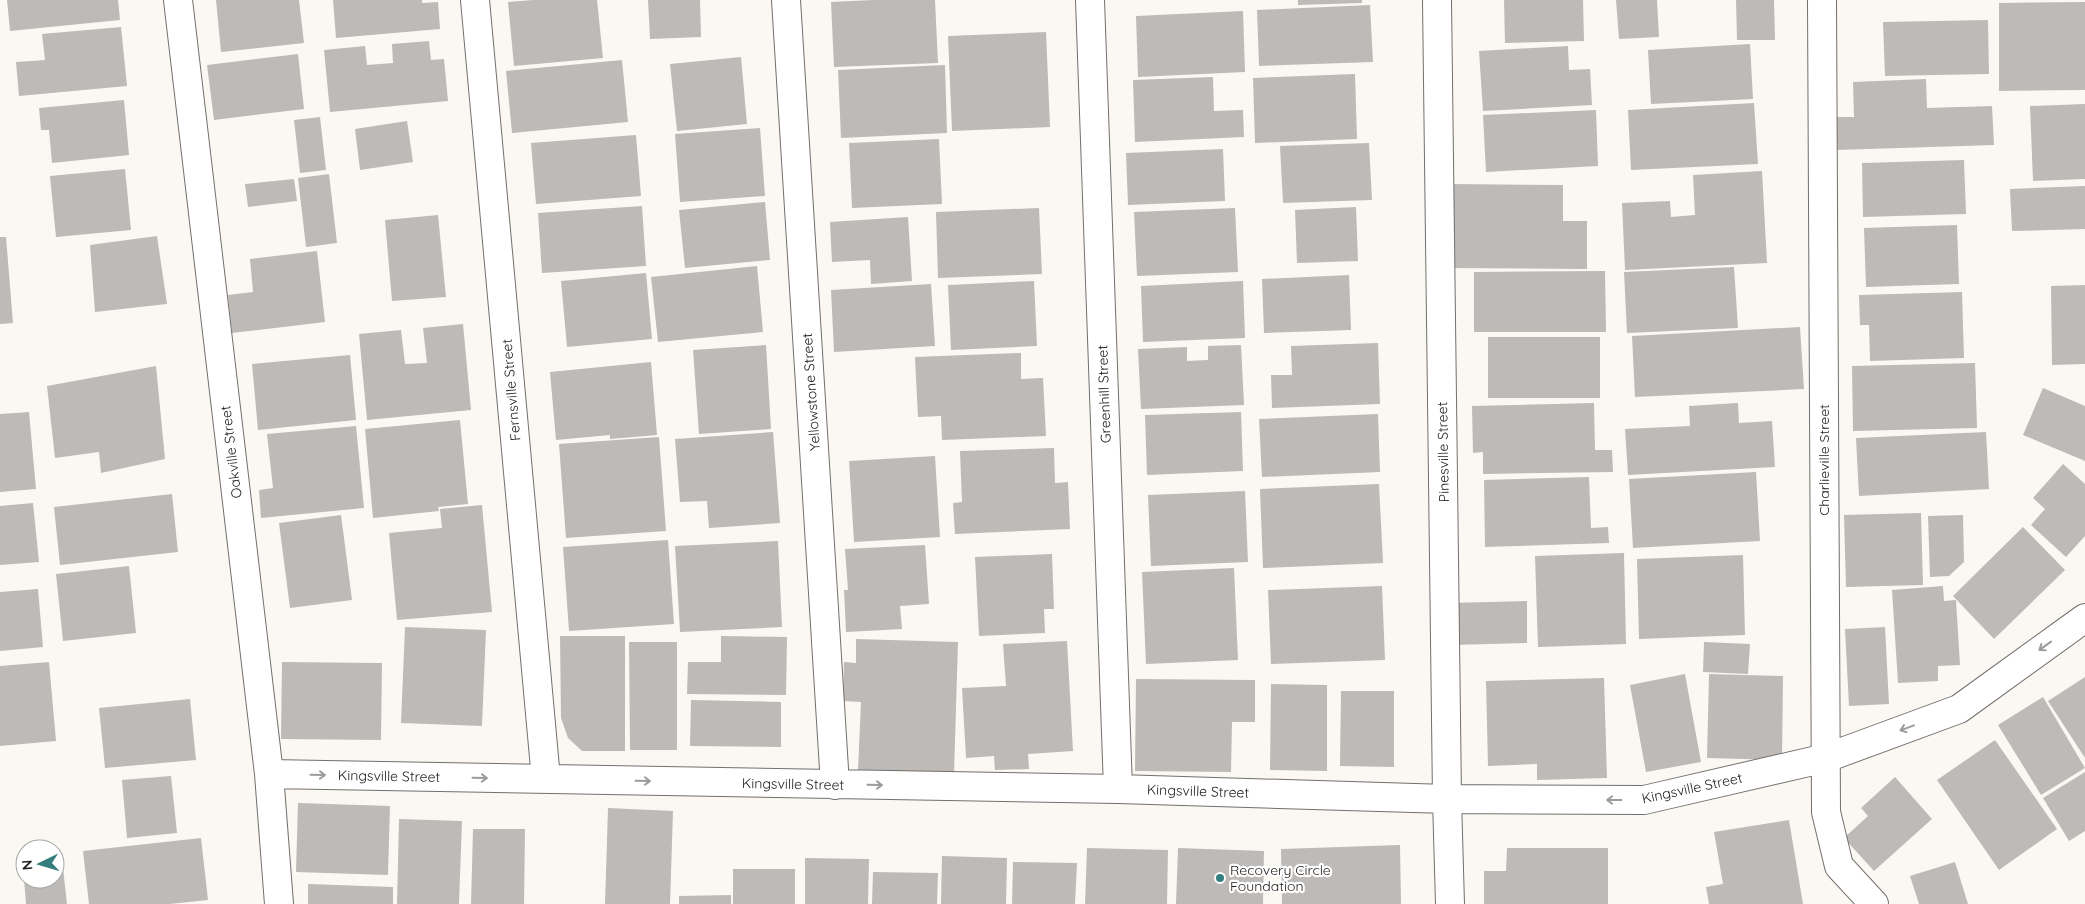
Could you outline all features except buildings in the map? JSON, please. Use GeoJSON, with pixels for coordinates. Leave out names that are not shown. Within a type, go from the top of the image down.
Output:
{"type":"FeatureCollection","features":[{"type":"Feature","properties":{"kind":"street","name":"Oakville Street"},"geometry":{"type":"LineString","coordinates":[[178,0],[269,774],[279,904]]}},
{"type":"Feature","properties":{"kind":"street","name":"Fernsville Street"},"geometry":{"type":"LineString","coordinates":[[475,0],[546,780]]}},
{"type":"Feature","properties":{"kind":"street","name":"Yellowstone Street"},"geometry":{"type":"LineString","coordinates":[[786,0],[835,785]]}},
{"type":"Feature","properties":{"kind":"street","name":"Greenhill Street"},"geometry":{"type":"LineString","coordinates":[[1090,0],[1118,789]]}},
{"type":"Feature","properties":{"kind":"street","name":"Pinesville Street"},"geometry":{"type":"LineString","coordinates":[[1437,0],[1447,800],[1450,904]]}},
{"type":"Feature","properties":{"kind":"street","name":"Charlieville Street"},"geometry":{"type":"LineString","coordinates":[[1822,0],[1826,812],[1839,866],[1874,904]]}},
{"type":"Feature","properties":{"kind":"street","name":"Kingsville Street"},"geometry":{"type":"LineString","coordinates":[[269,774],[1118,789],[1447,800],[1644,800],[1826,758],[1959,708],[2085,618]]}},
{"type":"Feature","properties":{"kind":"place","name":"Recovery Circle Foundation"},"geometry":{"type":"Point","coordinates":[1220,878]}}]}
